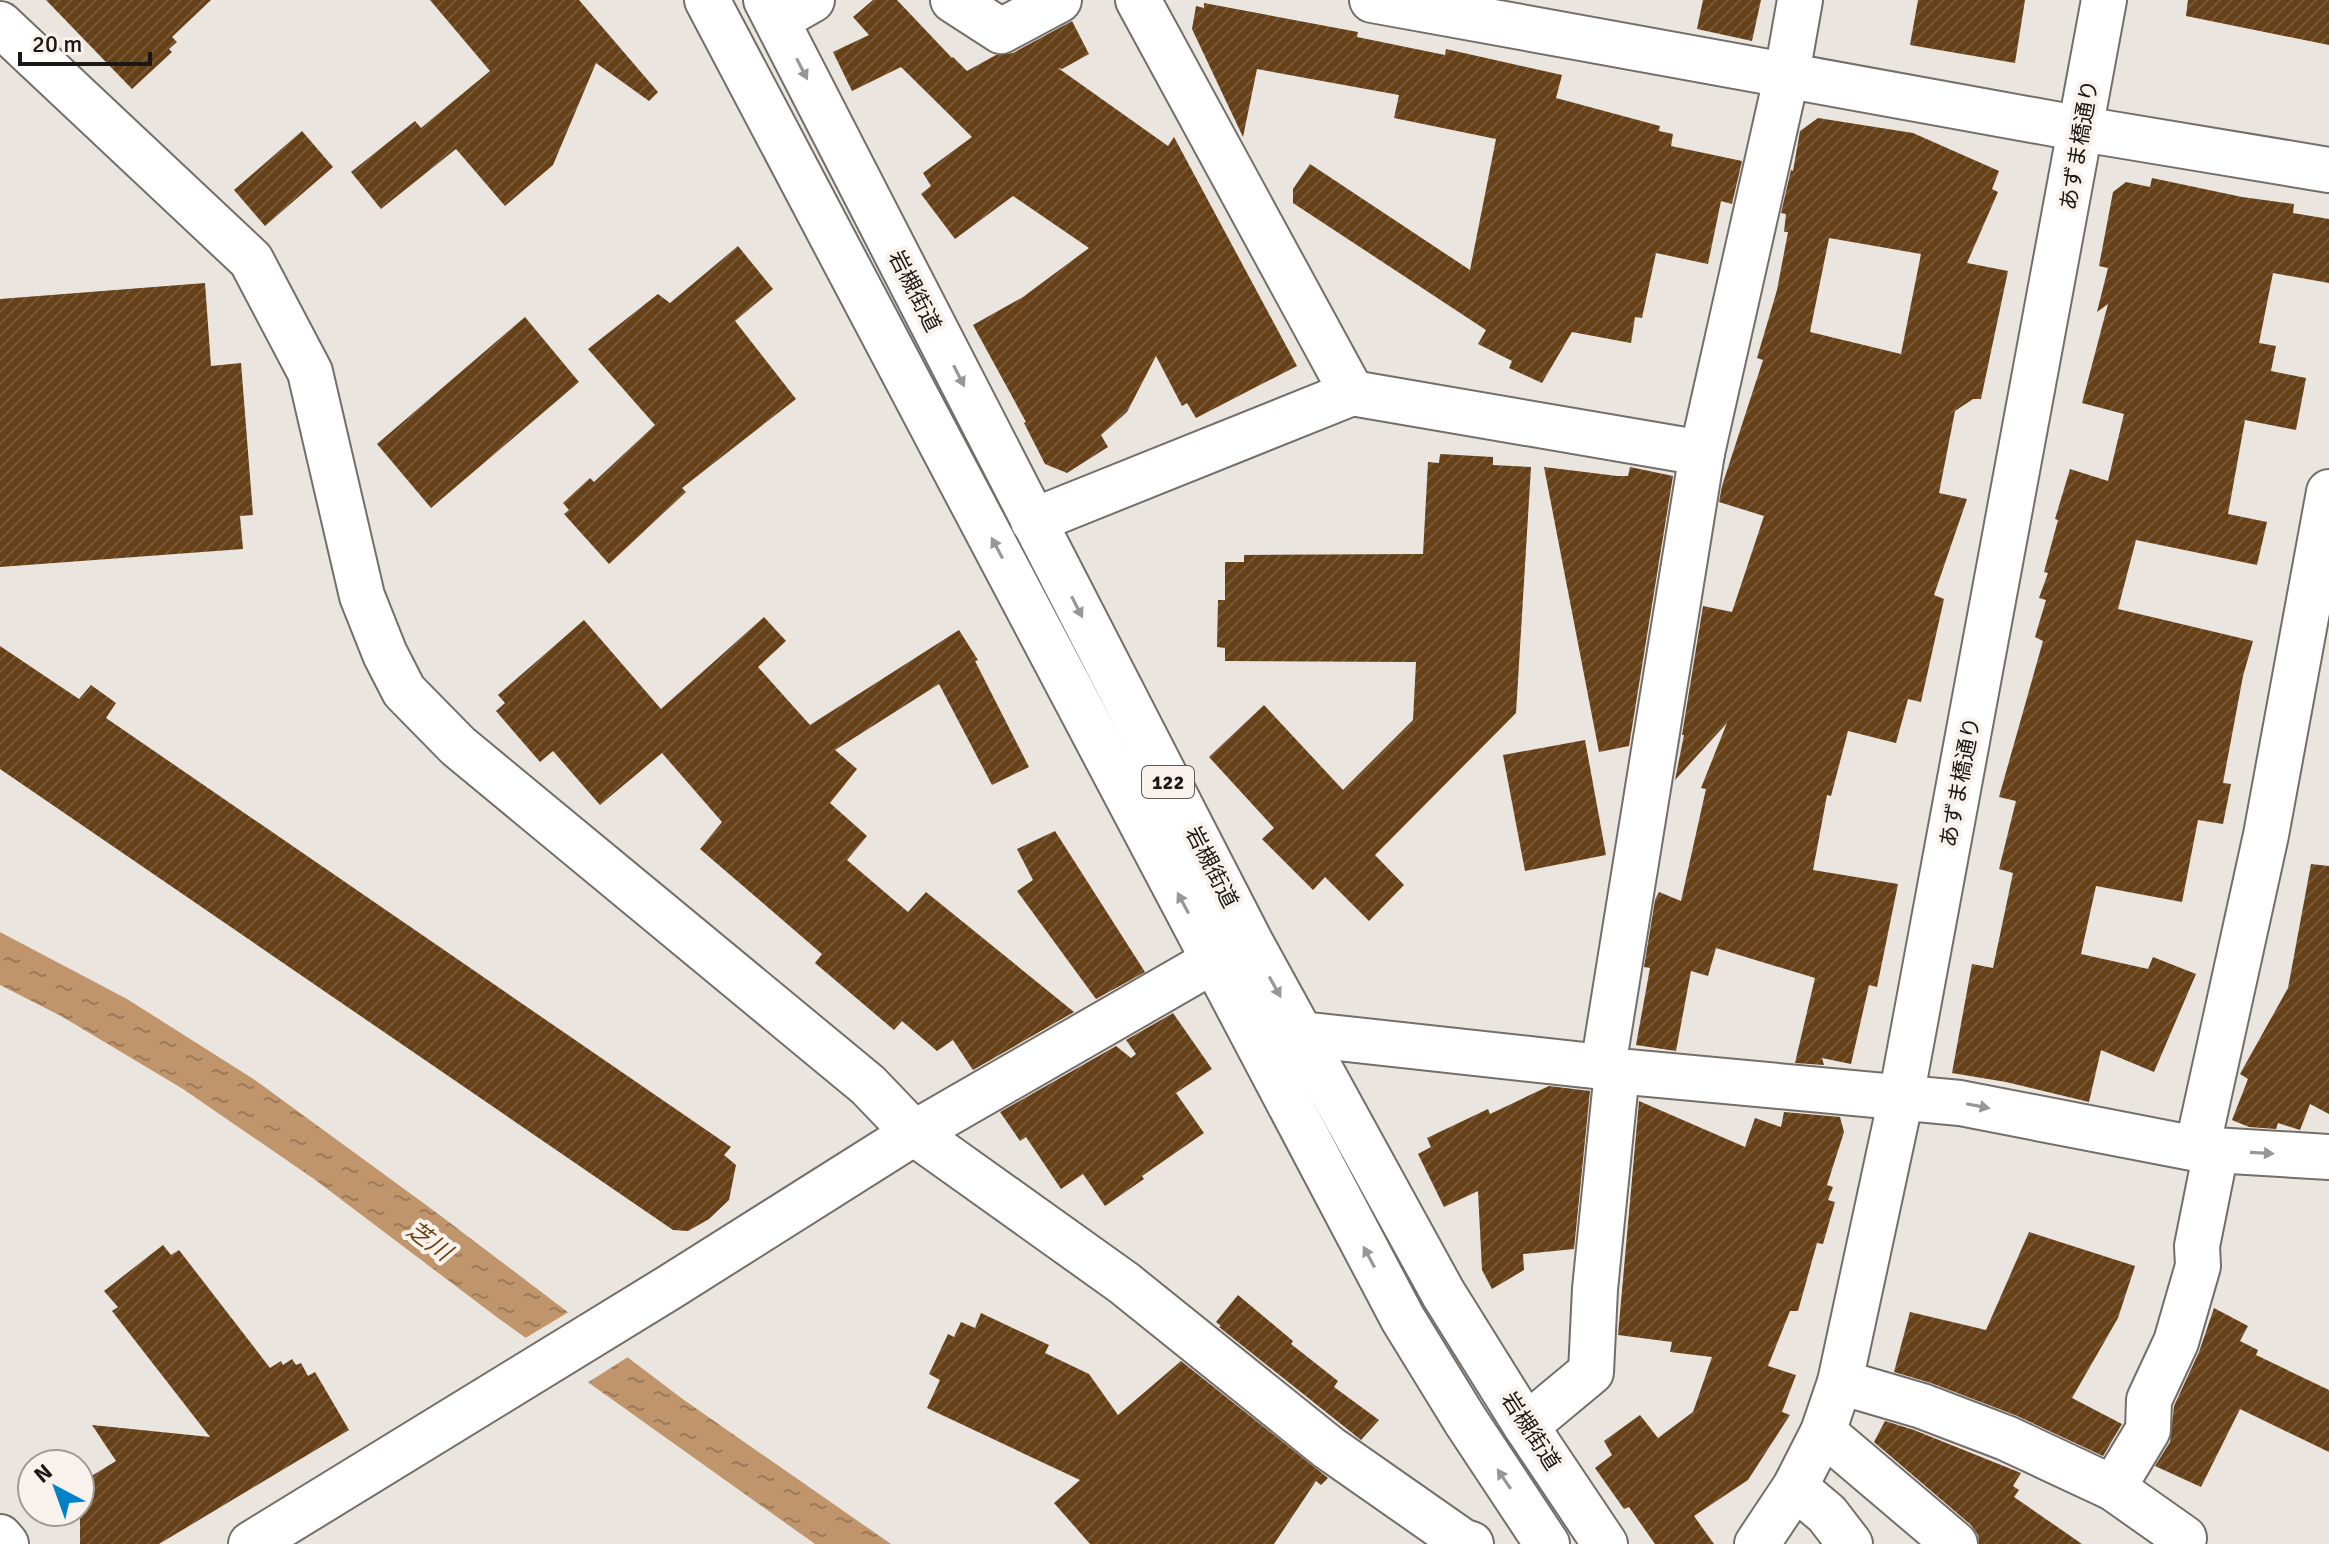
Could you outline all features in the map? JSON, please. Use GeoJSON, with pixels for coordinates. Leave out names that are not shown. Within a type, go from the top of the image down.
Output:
{"type":"FeatureCollection","features":[{"type":"Feature","properties":{"kind":"main road","name":"岩槻街道"},"geometry":{"type":"LineString","coordinates":[[707,0],[1232,952],[1301,1034],[1443,1293],[1605,1544]]}},
{"type":"Feature","properties":{"kind":"main road"},"geometry":{"type":"LineString","coordinates":[[953,0],[1001,31],[1059,0]]}},
{"type":"Feature","properties":{"kind":"main road"},"geometry":{"type":"LineString","coordinates":[[1138,0],[1352,393]]}},
{"type":"Feature","properties":{"kind":"main road"},"geometry":{"type":"LineString","coordinates":[[1372,0],[2082,129],[2329,170]]}},
{"type":"Feature","properties":{"kind":"main road"},"geometry":{"type":"LineString","coordinates":[[1526,1426],[1591,1372],[1610,1069],[1702,453],[1787,74],[1800,0]]}},
{"type":"Feature","properties":{"kind":"main road","name":"あずま橋通り"},"geometry":{"type":"LineString","coordinates":[[1757,1544],[1795,1487],[1823,1432],[1840,1382],[1901,1098],[2104,0]]}},
{"type":"Feature","properties":{"kind":"main road","name":"岩槻街道"},"geometry":{"type":"LineString","coordinates":[[785,7],[1033,521],[1403,1319],[1547,1544]]}},
{"type":"Feature","properties":{"kind":"main road"},"geometry":{"type":"LineString","coordinates":[[0,24],[251,260],[310,372],[362,596],[385,654],[404,691],[458,746],[868,1085],[914,1133],[1124,1283],[1329,1448],[1462,1541],[1471,1544]]}},
{"type":"Feature","properties":{"kind":"main road"},"geometry":{"type":"LineString","coordinates":[[1033,521],[1352,393],[1702,453]]}},
{"type":"Feature","properties":{"kind":"main road"},"geometry":{"type":"LineString","coordinates":[[2113,1488],[2148,1430],[2149,1400],[2176,1342],[2198,1266],[2197,1246],[2207,1150],[2328,506]]}},
{"type":"Feature","properties":{"kind":"main road"},"geometry":{"type":"LineString","coordinates":[[251,1544],[914,1133],[1232,952]]}},
{"type":"Feature","properties":{"kind":"main road"},"geometry":{"type":"LineString","coordinates":[[1301,1034],[1610,1069],[1960,1103],[2207,1150],[2329,1157]]}},
{"type":"Feature","properties":{"kind":"main road"},"geometry":{"type":"LineString","coordinates":[[1840,1382],[1922,1406],[2006,1438],[2113,1488],[2184,1538],[2181,1544]]}},
{"type":"Feature","properties":{"kind":"main road"},"geometry":{"type":"LineString","coordinates":[[1823,1432],[1955,1544]]}},
{"type":"Feature","properties":{"kind":"main road"},"geometry":{"type":"LineString","coordinates":[[1795,1487],[1827,1514],[1850,1544]]}},
{"type":"Feature","properties":{"kind":"main road"},"geometry":{"type":"LineString","coordinates":[[0,1537],[6,1544]]}},
{"type":"Feature","properties":{"kind":"water","name":"芝川"},"geometry":{"type":"Polygon","coordinates":[[[0,932],[127,999],[255,1080],[684,1400],[891,1544],[815,1544],[498,1318],[314,1179],[183,1089],[61,1016],[0,985],[0,932]]]}},
{"type":"Feature","properties":{"kind":"pier"},"geometry":{"type":"Polygon","coordinates":[[[572,1310],[631,1355],[584,1385],[522,1340],[572,1310]]]}},
{"type":"Feature","properties":{"kind":"building"},"geometry":{"type":"Polygon","coordinates":[[[46,0],[211,0],[172,37],[177,42],[169,49],[172,52],[132,89],[46,0]]]}},
{"type":"Feature","properties":{"kind":"building"},"geometry":{"type":"Polygon","coordinates":[[[430,0],[579,0],[658,92],[649,101],[596,63],[553,165],[505,206],[456,149],[381,209],[351,172],[415,121],[421,128],[490,71],[430,0]]]}},
{"type":"Feature","properties":{"kind":"building"},"geometry":{"type":"Polygon","coordinates":[[[873,0],[897,0],[967,71],[996,55],[1013,53],[1072,21],[1089,54],[1062,69],[1058,68],[1168,146],[1174,137],[1297,366],[1196,418],[1187,403],[1182,406],[1156,356],[1127,412],[1101,435],[1108,447],[1067,473],[1045,464],[1026,422],[973,325],[1023,297],[1089,248],[1013,196],[955,239],[921,194],[931,186],[923,173],[972,137],[901,67],[852,91],[833,52],[869,35],[853,17],[873,0]]]}},
{"type":"Feature","properties":{"kind":"building"},"geometry":{"type":"Polygon","coordinates":[[[1703,0],[1761,0],[1752,41],[1697,29],[1703,0]]]}},
{"type":"Feature","properties":{"kind":"building"},"geometry":{"type":"Polygon","coordinates":[[[1918,0],[2025,0],[2015,63],[1910,45],[1918,0]]]}},
{"type":"Feature","properties":{"kind":"building"},"geometry":{"type":"Polygon","coordinates":[[[2188,0],[2329,0],[2329,45],[2186,16],[2188,0]]]}},
{"type":"Feature","properties":{"kind":"building"},"geometry":{"type":"Polygon","coordinates":[[[1204,3],[1358,32],[1357,37],[1445,55],[1446,49],[1562,75],[1556,98],[1660,126],[1659,131],[1673,134],[1671,146],[1742,161],[1732,204],[1721,201],[1708,264],[1656,253],[1642,318],[1635,317],[1631,343],[1572,332],[1542,383],[1509,368],[1512,361],[1478,344],[1486,330],[1293,203],[1293,189],[1310,164],[1470,270],[1496,139],[1394,118],[1399,95],[1257,69],[1243,137],[1192,29],[1196,6],[1204,8],[1204,3]]]}},
{"type":"Feature","properties":{"kind":"building"},"geometry":{"type":"Polygon","coordinates":[[[1818,118],[1913,133],[1999,171],[1992,189],[1998,192],[1967,263],[2008,271],[1981,399],[1973,399],[1955,411],[1939,493],[1967,499],[1934,595],[1944,599],[1921,702],[1908,699],[1896,743],[1848,731],[1831,796],[1827,795],[1813,870],[1898,884],[1877,987],[1869,985],[1851,1064],[1822,1058],[1824,1065],[1795,1063],[1815,978],[1716,948],[1708,976],[1691,971],[1676,1051],[1636,1045],[1650,968],[1644,967],[1655,900],[1659,892],[1681,901],[1706,789],[1701,788],[1727,723],[1675,780],[1703,606],[1732,612],[1764,516],[1719,502],[1763,360],[1757,358],[1777,290],[1788,232],[1784,232],[1786,214],[1781,213],[1800,131],[1818,118]],[[1829,238],[1810,332],[1901,354],[1921,254],[1829,238]]]}},
{"type":"Feature","properties":{"kind":"building"},"geometry":{"type":"Polygon","coordinates":[[[302,131],[333,167],[265,226],[234,190],[302,131]]]}},
{"type":"Feature","properties":{"kind":"building"},"geometry":{"type":"Polygon","coordinates":[[[2152,178],[2242,197],[2294,204],[2293,213],[2329,219],[2329,283],[2273,273],[2259,343],[2276,346],[2271,371],[2306,378],[2296,430],[2245,420],[2228,514],[2267,522],[2257,565],[2136,540],[2118,609],[2253,641],[2243,676],[2223,783],[2231,784],[2223,824],[2198,820],[2182,902],[2096,886],[2081,954],[2148,969],[2153,957],[2196,974],[2154,1072],[2101,1050],[2089,1102],[1952,1073],[1972,964],[1993,968],[2013,873],[1999,869],[2016,801],[1999,797],[2043,641],[2035,637],[2046,600],[2039,598],[2048,573],[2044,572],[2058,520],[2055,519],[2070,469],[2108,481],[2124,414],[2082,403],[2108,304],[2097,312],[2108,268],[2099,266],[2113,192],[2126,182],[2150,187],[2152,178]]]}},
{"type":"Feature","properties":{"kind":"building"},"geometry":{"type":"Polygon","coordinates":[[[738,246],[773,289],[735,321],[796,399],[682,488],[686,492],[609,564],[564,514],[569,510],[563,503],[590,478],[594,482],[655,425],[588,349],[658,294],[670,303],[738,246]]]}},
{"type":"Feature","properties":{"kind":"building"},"geometry":{"type":"Polygon","coordinates":[[[205,283],[211,366],[241,363],[253,515],[240,516],[243,549],[0,567],[0,299],[205,283]]]}},
{"type":"Feature","properties":{"kind":"building"},"geometry":{"type":"Polygon","coordinates":[[[525,317],[579,382],[431,508],[377,444],[525,317]]]}},
{"type":"Feature","properties":{"kind":"building"},"geometry":{"type":"Polygon","coordinates":[[[1440,454],[1493,457],[1493,465],[1531,467],[1516,713],[1375,855],[1404,885],[1369,921],[1325,877],[1313,890],[1262,839],[1274,828],[1209,757],[1264,705],[1343,790],[1413,720],[1416,662],[1225,661],[1225,648],[1217,647],[1218,600],[1225,600],[1225,562],[1244,562],[1244,555],[1423,554],[1428,462],[1439,463],[1440,454]]]}},
{"type":"Feature","properties":{"kind":"building"},"geometry":{"type":"Polygon","coordinates":[[[1544,467],[1628,476],[1630,467],[1673,476],[1629,746],[1599,752],[1544,467]]]}},
{"type":"Feature","properties":{"kind":"building"},"geometry":{"type":"Polygon","coordinates":[[[764,617],[786,641],[758,667],[810,725],[959,630],[978,660],[975,661],[1029,767],[992,785],[939,684],[835,750],[857,769],[830,803],[867,836],[847,860],[908,912],[926,892],[1074,1012],[973,1070],[953,1040],[937,1051],[902,1021],[894,1030],[815,963],[822,954],[700,849],[722,822],[662,753],[600,805],[553,751],[540,762],[496,711],[505,703],[498,695],[584,620],[661,709],[764,617]]]}},
{"type":"Feature","properties":{"kind":"building"},"geometry":{"type":"Polygon","coordinates":[[[0,646],[79,699],[91,685],[116,703],[106,718],[731,1147],[724,1155],[736,1165],[729,1200],[709,1219],[688,1231],[673,1230],[0,769],[0,646]]]}},
{"type":"Feature","properties":{"kind":"building"},"geometry":{"type":"Polygon","coordinates":[[[1585,740],[1606,855],[1525,871],[1503,755],[1585,740]]]}},
{"type":"Feature","properties":{"kind":"building"},"geometry":{"type":"Polygon","coordinates":[[[1055,831],[1145,972],[1096,999],[1017,891],[1033,880],[1017,849],[1055,831]]]}},
{"type":"Feature","properties":{"kind":"building"},"geometry":{"type":"Polygon","coordinates":[[[2311,864],[2329,866],[2329,1114],[2310,1104],[2300,1130],[2278,1123],[2276,1129],[2249,1127],[2232,1120],[2248,1079],[2240,1074],[2288,988],[2311,864]]]}},
{"type":"Feature","properties":{"kind":"building"},"geometry":{"type":"Polygon","coordinates":[[[1173,1013],[1212,1069],[1176,1093],[1204,1133],[1105,1206],[1083,1174],[1061,1189],[1026,1137],[1020,1141],[1000,1112],[1116,1046],[1131,1058],[1136,1054],[1126,1040],[1173,1013]]]}},
{"type":"Feature","properties":{"kind":"building"},"geometry":{"type":"Polygon","coordinates":[[[1549,1086],[1590,1091],[1574,1249],[1523,1254],[1524,1270],[1492,1289],[1482,1270],[1478,1191],[1444,1207],[1418,1154],[1431,1147],[1427,1138],[1488,1109],[1490,1114],[1549,1086]]]}},
{"type":"Feature","properties":{"kind":"building"},"geometry":{"type":"Polygon","coordinates":[[[1639,1101],[1745,1147],[1755,1118],[1781,1127],[1784,1112],[1840,1117],[1844,1132],[1827,1185],[1833,1187],[1828,1200],[1835,1202],[1823,1244],[1817,1243],[1798,1311],[1790,1311],[1768,1366],[1796,1375],[1782,1412],[1790,1415],[1748,1480],[1694,1516],[1714,1544],[1655,1544],[1629,1507],[1624,1509],[1595,1468],[1612,1455],[1604,1441],[1640,1415],[1658,1438],[1693,1412],[1712,1357],[1670,1352],[1672,1342],[1618,1335],[1639,1101]]]}},
{"type":"Feature","properties":{"kind":"building"},"geometry":{"type":"Polygon","coordinates":[[[2029,1232],[2135,1266],[2118,1318],[2072,1398],[2122,1424],[2103,1456],[2015,1415],[1894,1372],[1910,1312],[1986,1330],[2029,1232]]]}},
{"type":"Feature","properties":{"kind":"building"},"geometry":{"type":"Polygon","coordinates":[[[163,1245],[171,1255],[179,1250],[270,1368],[292,1359],[296,1365],[301,1363],[308,1376],[315,1372],[349,1430],[159,1544],[80,1544],[80,1528],[96,1528],[96,1473],[116,1461],[92,1425],[210,1437],[112,1311],[118,1307],[104,1291],[163,1245]]]}},
{"type":"Feature","properties":{"kind":"building"},"geometry":{"type":"Polygon","coordinates":[[[1238,1295],[1293,1341],[1291,1344],[1338,1381],[1334,1387],[1379,1420],[1361,1440],[1219,1327],[1216,1322],[1238,1295]]]}},
{"type":"Feature","properties":{"kind":"building"},"geometry":{"type":"Polygon","coordinates":[[[2214,1308],[2248,1326],[2240,1341],[2258,1350],[2256,1355],[2329,1390],[2329,1452],[2240,1409],[2201,1487],[2155,1466],[2170,1442],[2174,1406],[2199,1352],[2214,1308]]]}},
{"type":"Feature","properties":{"kind":"building"},"geometry":{"type":"Polygon","coordinates":[[[981,1313],[1049,1345],[1045,1353],[1089,1374],[1118,1415],[1181,1361],[1328,1478],[1321,1485],[1316,1481],[1274,1544],[1090,1544],[1054,1503],[1080,1480],[927,1408],[940,1380],[929,1374],[948,1334],[954,1337],[961,1322],[975,1328],[981,1313]]]}},
{"type":"Feature","properties":{"kind":"building"},"geometry":{"type":"Polygon","coordinates":[[[1885,1421],[2021,1473],[2013,1486],[2019,1490],[2014,1497],[2082,1544],[1979,1544],[1978,1535],[1971,1525],[1874,1442],[1885,1421]]]}}]}
